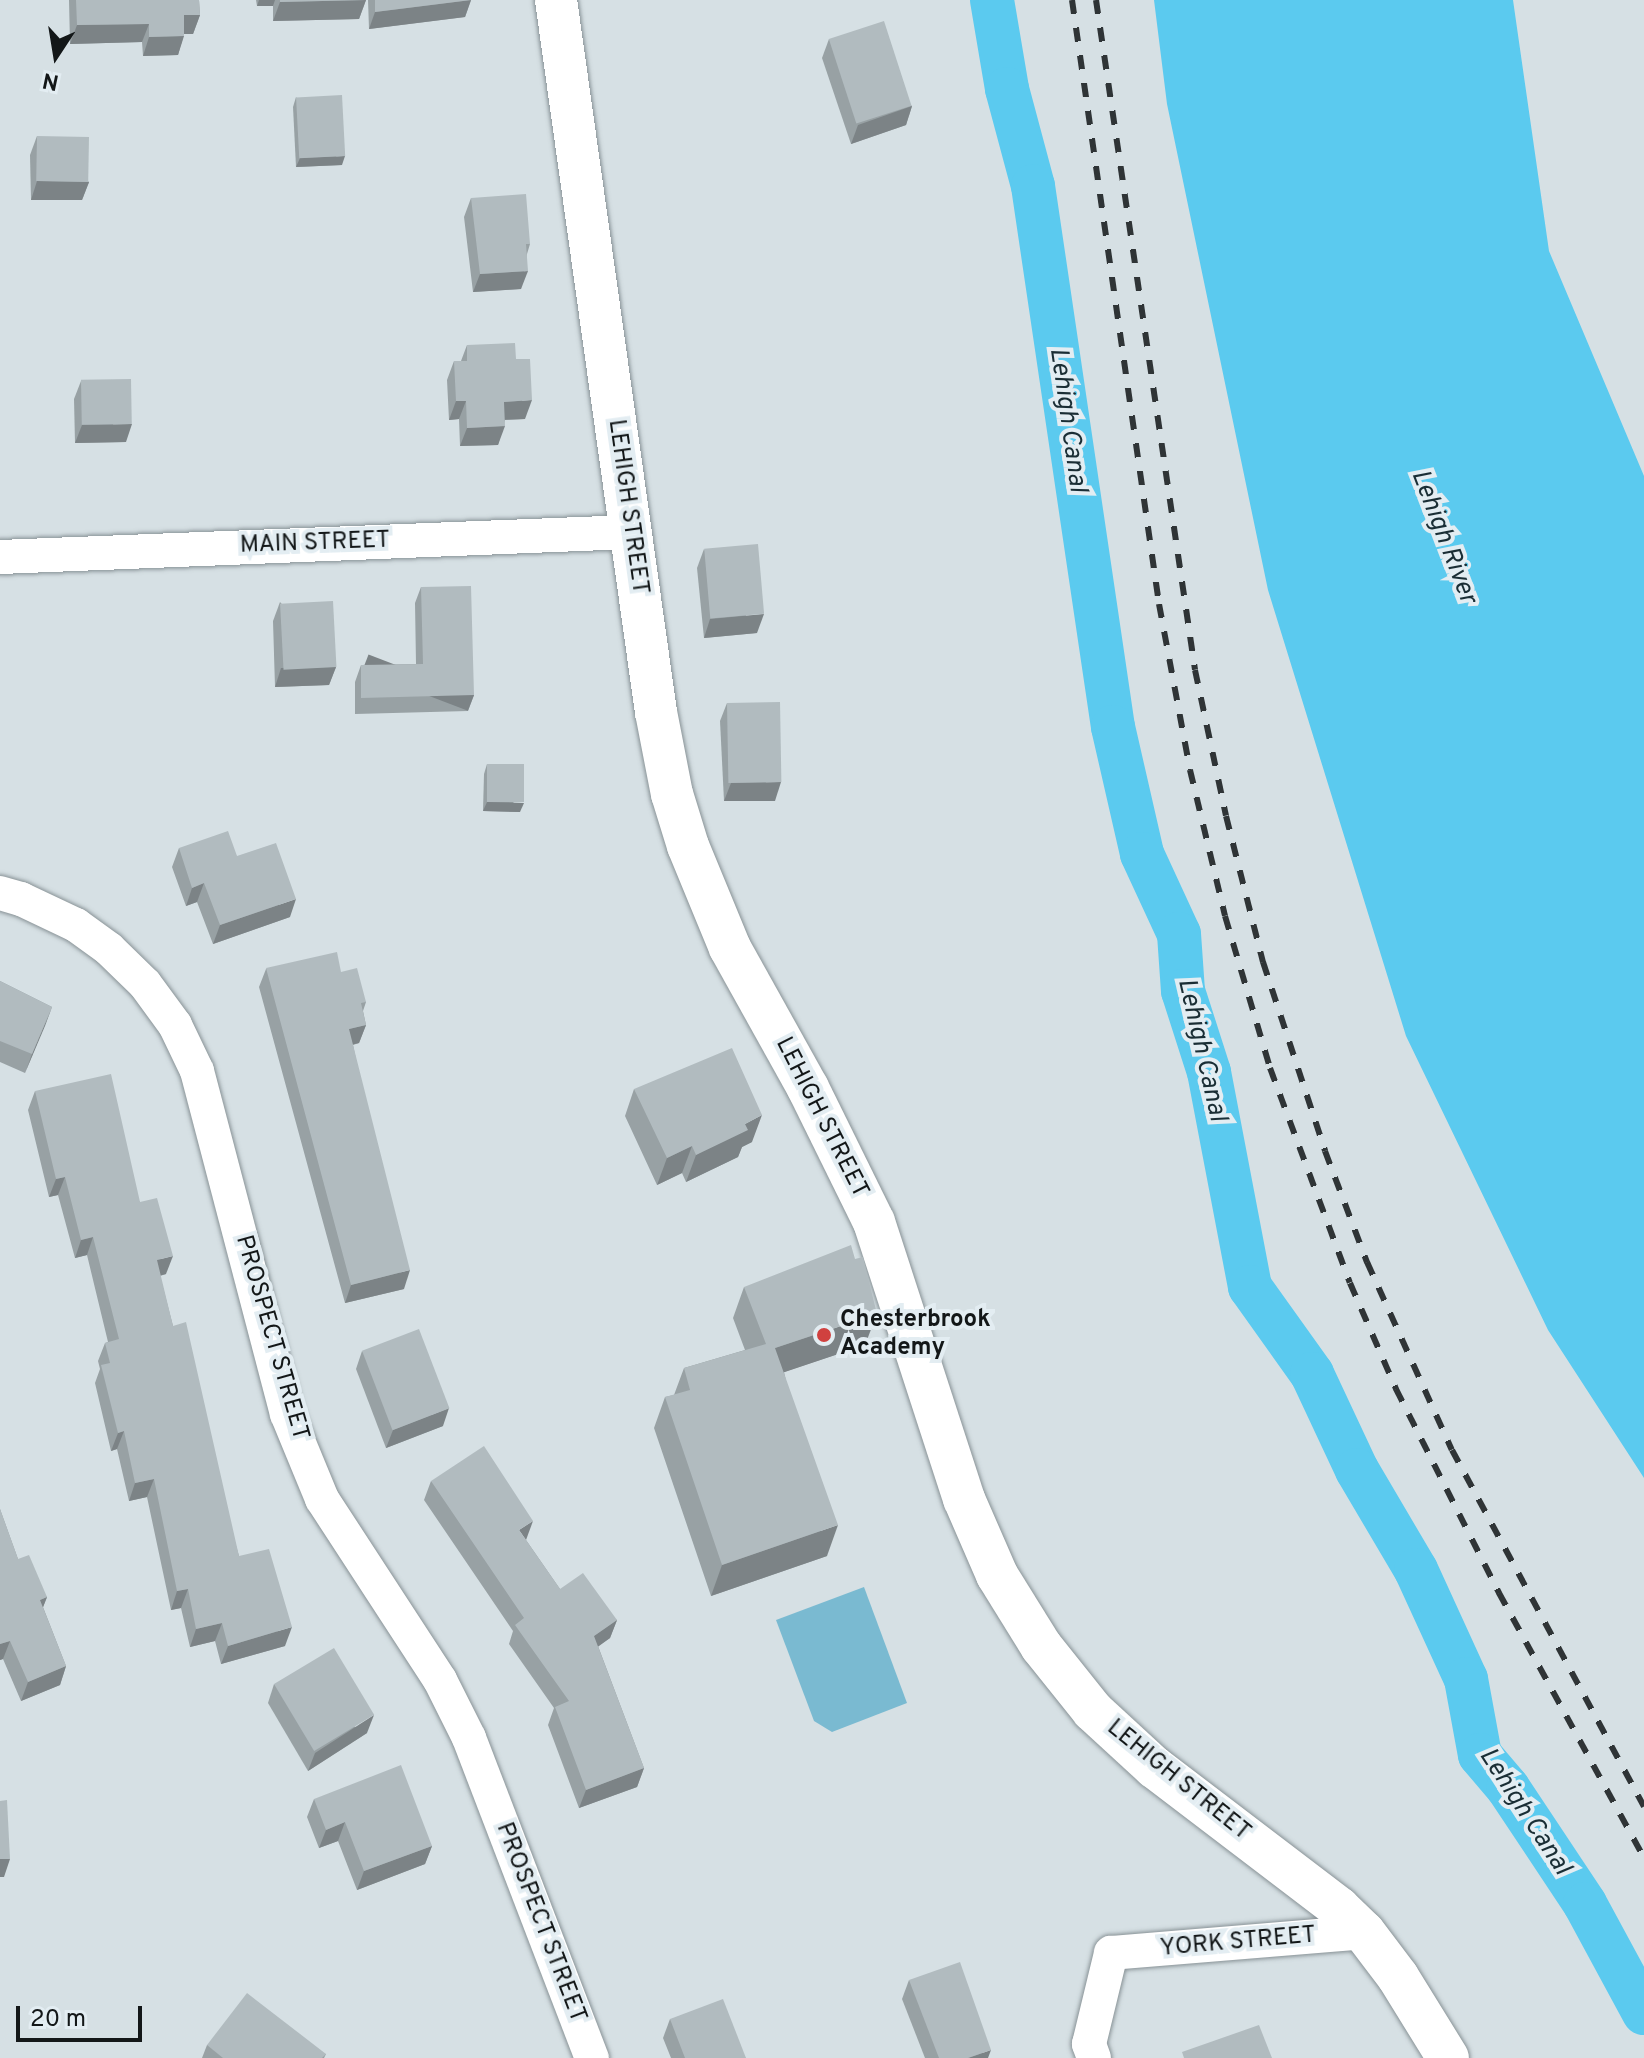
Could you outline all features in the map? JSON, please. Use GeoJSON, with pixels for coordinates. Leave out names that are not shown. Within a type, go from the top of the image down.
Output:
{"type":"FeatureCollection","features":[{"type":"Feature","properties":{"kind":"street","name":"LEHIGH STREET"},"geometry":{"type":"LineString","coordinates":[[556,0],[656,712],[672,794],[688,846],[730,948],[808,1088],[874,1222],[964,1499],[997,1575],[1041,1646],[1093,1711],[1154,1767],[1339,1908],[1364,1932],[1398,1977],[1448,2058]]}},
{"type":"Feature","properties":{"kind":"street","name":"MAIN STREET"},"geometry":{"type":"LineString","coordinates":[[0,557],[631,532]]}},
{"type":"Feature","properties":{"kind":"street","name":"PROSPECT STREET"},"geometry":{"type":"LineString","coordinates":[[0,893],[21,899],[76,925],[109,949],[145,984],[175,1025],[201,1086],[287,1414],[322,1499],[440,1680],[469,1738],[592,2058]]}},
{"type":"Feature","properties":{"kind":"street","name":"YORK STREET"},"geometry":{"type":"LineString","coordinates":[[1094,2058],[1089,2044],[1111,1953],[1364,1932]]}},
{"type":"Feature","properties":{"kind":"shaded area"},"geometry":{"type":"Polygon","coordinates":[[[864,1587],[907,1703],[832,1732],[814,1721],[776,1620],[864,1587]]]}},
{"type":"Feature","properties":{"kind":"water","name":"Lehigh River"},"geometry":{"type":"Polygon","coordinates":[[[1154,0],[1513,0],[1549,251],[1644,476],[1644,1478],[1548,1330],[1406,1036],[1268,590],[1167,104],[1154,0]]]}},
{"type":"Feature","properties":{"kind":"building"},"geometry":{"type":"Polygon","coordinates":[[[76,0],[199,0],[200,15],[184,15],[184,36],[149,37],[149,24],[77,25],[76,0]]]}},
{"type":"Feature","properties":{"kind":"building"},"geometry":{"type":"Polygon","coordinates":[[[280,0],[366,0],[280,2],[280,0]]]}},
{"type":"Feature","properties":{"kind":"building"},"geometry":{"type":"Polygon","coordinates":[[[375,0],[471,0],[375,12],[375,0]]]}},
{"type":"Feature","properties":{"kind":"building"},"geometry":{"type":"Polygon","coordinates":[[[884,21],[912,106],[856,124],[829,39],[884,21]]]}},
{"type":"Feature","properties":{"kind":"building"},"geometry":{"type":"Polygon","coordinates":[[[342,95],[345,156],[299,158],[296,97],[342,95]]]}},
{"type":"Feature","properties":{"kind":"building"},"geometry":{"type":"Polygon","coordinates":[[[37,136],[89,137],[88,182],[36,181],[37,136]]]}},
{"type":"Feature","properties":{"kind":"building"},"geometry":{"type":"Polygon","coordinates":[[[526,194],[530,244],[526,244],[528,271],[480,274],[471,198],[526,194]]]}},
{"type":"Feature","properties":{"kind":"building"},"geometry":{"type":"Polygon","coordinates":[[[515,343],[516,359],[530,359],[532,400],[504,402],[505,426],[467,428],[466,401],[456,401],[454,361],[467,361],[467,345],[515,343]]]}},
{"type":"Feature","properties":{"kind":"building"},"geometry":{"type":"Polygon","coordinates":[[[131,379],[132,424],[82,425],[81,380],[131,379]]]}},
{"type":"Feature","properties":{"kind":"building"},"geometry":{"type":"Polygon","coordinates":[[[758,544],[764,614],[710,618],[704,549],[758,544]]]}},
{"type":"Feature","properties":{"kind":"building"},"geometry":{"type":"Polygon","coordinates":[[[471,586],[474,695],[361,698],[361,665],[423,664],[421,587],[471,586]]]}},
{"type":"Feature","properties":{"kind":"building"},"geometry":{"type":"Polygon","coordinates":[[[333,601],[336,667],[284,670],[280,604],[333,601]]]}},
{"type":"Feature","properties":{"kind":"building"},"geometry":{"type":"Polygon","coordinates":[[[780,702],[781,782],[728,783],[727,703],[780,702]]]}},
{"type":"Feature","properties":{"kind":"building"},"geometry":{"type":"Polygon","coordinates":[[[487,764],[524,764],[524,802],[487,802],[487,764]]]}},
{"type":"Feature","properties":{"kind":"building"},"geometry":{"type":"Polygon","coordinates":[[[228,831],[237,856],[276,843],[296,899],[220,925],[204,883],[192,888],[179,848],[228,831]]]}},
{"type":"Feature","properties":{"kind":"building"},"geometry":{"type":"Polygon","coordinates":[[[337,952],[341,972],[357,968],[366,1002],[361,1003],[366,1025],[349,1029],[410,1270],[351,1285],[266,968],[337,952]]]}},
{"type":"Feature","properties":{"kind":"building"},"geometry":{"type":"Polygon","coordinates":[[[0,981],[52,1007],[32,1054],[0,1041],[0,981]]]}},
{"type":"Feature","properties":{"kind":"building"},"geometry":{"type":"Polygon","coordinates":[[[732,1048],[762,1115],[745,1124],[748,1130],[696,1155],[692,1146],[667,1158],[634,1089],[732,1048]]]}},
{"type":"Feature","properties":{"kind":"building"},"geometry":{"type":"Polygon","coordinates":[[[111,1074],[140,1202],[157,1198],[173,1256],[157,1260],[173,1326],[186,1322],[239,1556],[269,1549],[292,1627],[228,1646],[222,1623],[196,1629],[188,1589],[177,1591],[154,1479],[135,1483],[124,1431],[118,1433],[101,1365],[110,1363],[105,1343],[119,1339],[93,1237],[81,1240],[65,1177],[56,1179],[35,1091],[111,1074]]]}},
{"type":"Feature","properties":{"kind":"building"},"geometry":{"type":"Polygon","coordinates":[[[851,1245],[855,1259],[863,1257],[877,1314],[775,1348],[838,1525],[722,1565],[665,1397],[690,1390],[684,1368],[766,1344],[744,1287],[851,1245]]]}},
{"type":"Feature","properties":{"kind":"building"},"geometry":{"type":"Polygon","coordinates":[[[419,1329],[449,1408],[393,1430],[362,1351],[419,1329]]]}},
{"type":"Feature","properties":{"kind":"building"},"geometry":{"type":"Polygon","coordinates":[[[484,1446],[533,1521],[519,1530],[560,1589],[583,1573],[617,1620],[594,1636],[644,1768],[586,1790],[555,1707],[569,1701],[515,1625],[524,1618],[431,1481],[484,1446]]]}},
{"type":"Feature","properties":{"kind":"building"},"geometry":{"type":"Polygon","coordinates":[[[0,1509],[18,1559],[29,1555],[47,1597],[40,1600],[66,1666],[28,1682],[10,1641],[0,1644],[0,1509]]]}},
{"type":"Feature","properties":{"kind":"building"},"geometry":{"type":"Polygon","coordinates":[[[334,1648],[374,1715],[314,1751],[274,1684],[334,1648]]]}},
{"type":"Feature","properties":{"kind":"building"},"geometry":{"type":"Polygon","coordinates":[[[401,1765],[432,1846],[364,1871],[345,1822],[326,1830],[314,1799],[401,1765]]]}},
{"type":"Feature","properties":{"kind":"building"},"geometry":{"type":"Polygon","coordinates":[[[7,1800],[10,1859],[0,1859],[0,1801],[7,1800]]]}},
{"type":"Feature","properties":{"kind":"building"},"geometry":{"type":"Polygon","coordinates":[[[960,1962],[991,2050],[968,2058],[939,2058],[909,1980],[960,1962]]]}},
{"type":"Feature","properties":{"kind":"building"},"geometry":{"type":"Polygon","coordinates":[[[247,1993],[326,2054],[322,2058],[223,2058],[207,2045],[247,1993]]]}},
{"type":"Feature","properties":{"kind":"building"},"geometry":{"type":"Polygon","coordinates":[[[723,1999],[746,2058],[685,2058],[670,2019],[723,1999]]]}},
{"type":"Feature","properties":{"kind":"building"},"geometry":{"type":"Polygon","coordinates":[[[1259,2025],[1272,2058],[1184,2058],[1182,2052],[1259,2025]]]}},
{"type":"Feature","properties":{"kind":"waterway","name":"Lehigh Canal"},"geometry":{"type":"LineString","coordinates":[[992,0],[1007,89],[1033,186],[1113,727],[1142,854],[1179,934],[1183,991],[1209,1072],[1250,1287],[1312,1374],[1357,1470],[1416,1570],[1466,1679],[1480,1755],[1508,1788],[1585,1904],[1644,2013]]}},
{"type":"Feature","properties":{"kind":"railway"},"geometry":{"type":"LineString","coordinates":[[1072,0],[1159,604],[1190,770],[1225,916],[1270,1068],[1350,1283],[1396,1389],[1499,1593],[1644,1858]]}},
{"type":"Feature","properties":{"kind":"railway"},"geometry":{"type":"LineString","coordinates":[[1096,0],[1195,670],[1226,816],[1263,962],[1325,1151],[1367,1262],[1452,1450],[1644,1807]]}},
{"type":"Feature","properties":{"kind":"place","name":"Chesterbrook Academy"},"geometry":{"type":"Point","coordinates":[824,1335]}}]}
